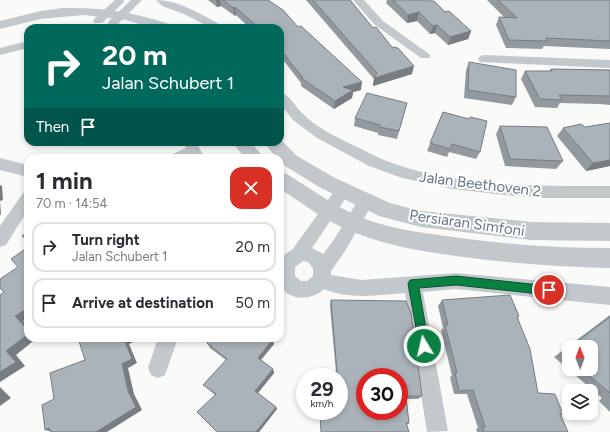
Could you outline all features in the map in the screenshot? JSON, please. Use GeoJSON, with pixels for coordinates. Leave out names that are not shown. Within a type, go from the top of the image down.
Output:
{"type":"FeatureCollection","features":[{"type":"Feature","properties":{"kind":"street"},"geometry":{"type":"LineString","coordinates":[[114,16],[122,0]]}},
{"type":"Feature","properties":{"kind":"street"},"geometry":{"type":"LineString","coordinates":[[60,24],[98,21],[114,16],[137,0]]}},
{"type":"Feature","properties":{"kind":"street"},"geometry":{"type":"LineString","coordinates":[[161,0],[166,4],[188,12],[211,24]]}},
{"type":"Feature","properties":{"kind":"street"},"geometry":{"type":"LineString","coordinates":[[358,0],[379,23],[425,56]]}},
{"type":"Feature","properties":{"kind":"street"},"geometry":{"type":"LineString","coordinates":[[0,25],[36,16],[59,13],[136,17],[156,24]]}},
{"type":"Feature","properties":{"kind":"street"},"geometry":{"type":"LineString","coordinates":[[114,16],[128,24]]}},
{"type":"Feature","properties":{"kind":"street"},"geometry":{"type":"LineString","coordinates":[[0,34],[24,29]]}},
{"type":"Feature","properties":{"kind":"street"},"geometry":{"type":"LineString","coordinates":[[0,52],[24,45]]}},
{"type":"Feature","properties":{"kind":"street"},"geometry":{"type":"LineString","coordinates":[[484,59],[610,64]]}},
{"type":"Feature","properties":{"kind":"street","name":"Jalan Beethoven 2"},"geometry":{"type":"LineString","coordinates":[[284,101],[298,117],[322,135],[367,159],[407,174],[453,183],[504,189],[545,192],[610,192]]}},
{"type":"Feature","properties":{"kind":"street"},"geometry":{"type":"LineString","coordinates":[[244,146],[252,154]]}},
{"type":"Feature","properties":{"kind":"street","name":"Persiaran Simfoni"},"geometry":{"type":"LineString","coordinates":[[276,146],[291,161],[342,190],[386,210],[421,219],[532,231],[610,232]]}},
{"type":"Feature","properties":{"kind":"street"},"geometry":{"type":"LineString","coordinates":[[0,164],[24,170]]}},
{"type":"Feature","properties":{"kind":"street","name":"Persiaran Simfoni"},"geometry":{"type":"LineString","coordinates":[[284,182],[328,210],[353,223],[424,242],[498,252],[565,258],[610,258]]}},
{"type":"Feature","properties":{"kind":"street"},"geometry":{"type":"LineString","coordinates":[[342,190],[328,210],[289,257],[285,276],[291,285],[302,289],[308,289],[318,283],[366,201]]}},
{"type":"Feature","properties":{"kind":"street"},"geometry":{"type":"LineString","coordinates":[[0,240],[24,203]]}},
{"type":"Feature","properties":{"kind":"street"},"geometry":{"type":"LineString","coordinates":[[289,257],[311,256],[318,261],[322,274],[332,284],[362,288],[456,281],[610,296]]}},
{"type":"Feature","properties":{"kind":"street"},"geometry":{"type":"LineString","coordinates":[[413,284],[437,431]]}},
{"type":"Feature","properties":{"kind":"street"},"geometry":{"type":"LineString","coordinates":[[158,368],[167,342]]}},
{"type":"Feature","properties":{"kind":"building"},"geometry":{"type":"Polygon","coordinates":[[[223,0],[268,0],[283,10],[298,27],[301,26],[362,82],[343,87],[353,90],[335,101],[301,78],[303,78],[284,54],[284,24],[254,24],[235,7],[233,8],[223,0]]]}},
{"type":"Feature","properties":{"kind":"building"},"geometry":{"type":"Polygon","coordinates":[[[313,0],[350,0],[373,28],[376,27],[392,47],[398,48],[414,66],[374,78],[377,73],[313,0]]]}},
{"type":"Feature","properties":{"kind":"building"},"geometry":{"type":"Polygon","coordinates":[[[393,0],[434,1],[445,12],[449,11],[471,31],[450,37],[437,25],[433,26],[419,12],[408,15],[393,0]]]}},
{"type":"Feature","properties":{"kind":"building"},"geometry":{"type":"Polygon","coordinates":[[[498,0],[610,0],[610,41],[546,38],[547,41],[509,40],[499,17],[517,18],[498,0]]]}},
{"type":"Feature","properties":{"kind":"building"},"geometry":{"type":"Polygon","coordinates":[[[469,62],[516,70],[516,97],[468,90],[469,62]]]}},
{"type":"Feature","properties":{"kind":"building"},"geometry":{"type":"Polygon","coordinates":[[[551,69],[610,70],[610,96],[559,95],[562,100],[540,99],[525,71],[552,71],[551,69]]]}},
{"type":"Feature","properties":{"kind":"building"},"geometry":{"type":"Polygon","coordinates":[[[367,93],[407,103],[399,131],[380,127],[380,125],[355,118],[367,93]]]}},
{"type":"Feature","properties":{"kind":"building"},"geometry":{"type":"Polygon","coordinates":[[[443,112],[469,119],[470,117],[487,121],[480,152],[452,144],[450,149],[430,143],[443,112]]]}},
{"type":"Feature","properties":{"kind":"building"},"geometry":{"type":"Polygon","coordinates":[[[610,123],[610,160],[593,163],[563,128],[581,124],[585,127],[610,123]]]}},
{"type":"Feature","properties":{"kind":"building"},"geometry":{"type":"Polygon","coordinates":[[[500,126],[547,127],[563,161],[510,159],[500,126]]]}},
{"type":"Feature","properties":{"kind":"building"},"geometry":{"type":"Polygon","coordinates":[[[24,250],[24,310],[15,316],[24,326],[24,337],[6,351],[16,362],[0,372],[0,295],[4,292],[0,288],[0,279],[18,267],[11,259],[24,250]]]}},
{"type":"Feature","properties":{"kind":"building"},"geometry":{"type":"Polygon","coordinates":[[[510,295],[530,349],[538,393],[555,394],[562,412],[562,414],[560,414],[562,420],[568,432],[484,432],[482,427],[485,427],[473,390],[459,391],[455,373],[457,373],[445,325],[448,325],[442,300],[510,295]]]}},
{"type":"Feature","properties":{"kind":"building"},"geometry":{"type":"Polygon","coordinates":[[[331,300],[406,301],[411,313],[422,396],[408,396],[408,368],[356,368],[356,420],[408,420],[408,414],[409,423],[406,423],[409,432],[321,432],[320,420],[348,420],[348,368],[337,368],[331,300]]]}},
{"type":"Feature","properties":{"kind":"building"},"geometry":{"type":"Polygon","coordinates":[[[610,317],[610,393],[589,376],[598,376],[598,340],[579,340],[610,317]]]}},
{"type":"Feature","properties":{"kind":"building"},"geometry":{"type":"Polygon","coordinates":[[[79,342],[125,342],[132,359],[122,364],[128,391],[136,407],[96,432],[51,432],[49,428],[45,430],[42,405],[54,399],[50,373],[85,360],[79,342]]]}},
{"type":"Feature","properties":{"kind":"building"},"geometry":{"type":"Polygon","coordinates":[[[271,342],[258,358],[273,369],[255,391],[276,407],[256,432],[217,432],[197,412],[216,394],[203,385],[227,359],[207,343],[271,342]]]}},
{"type":"Feature","properties":{"kind":"route"},"geometry":{"type":"LineString","coordinates":[[424,346],[413,284],[456,281],[549,290]]}}]}
